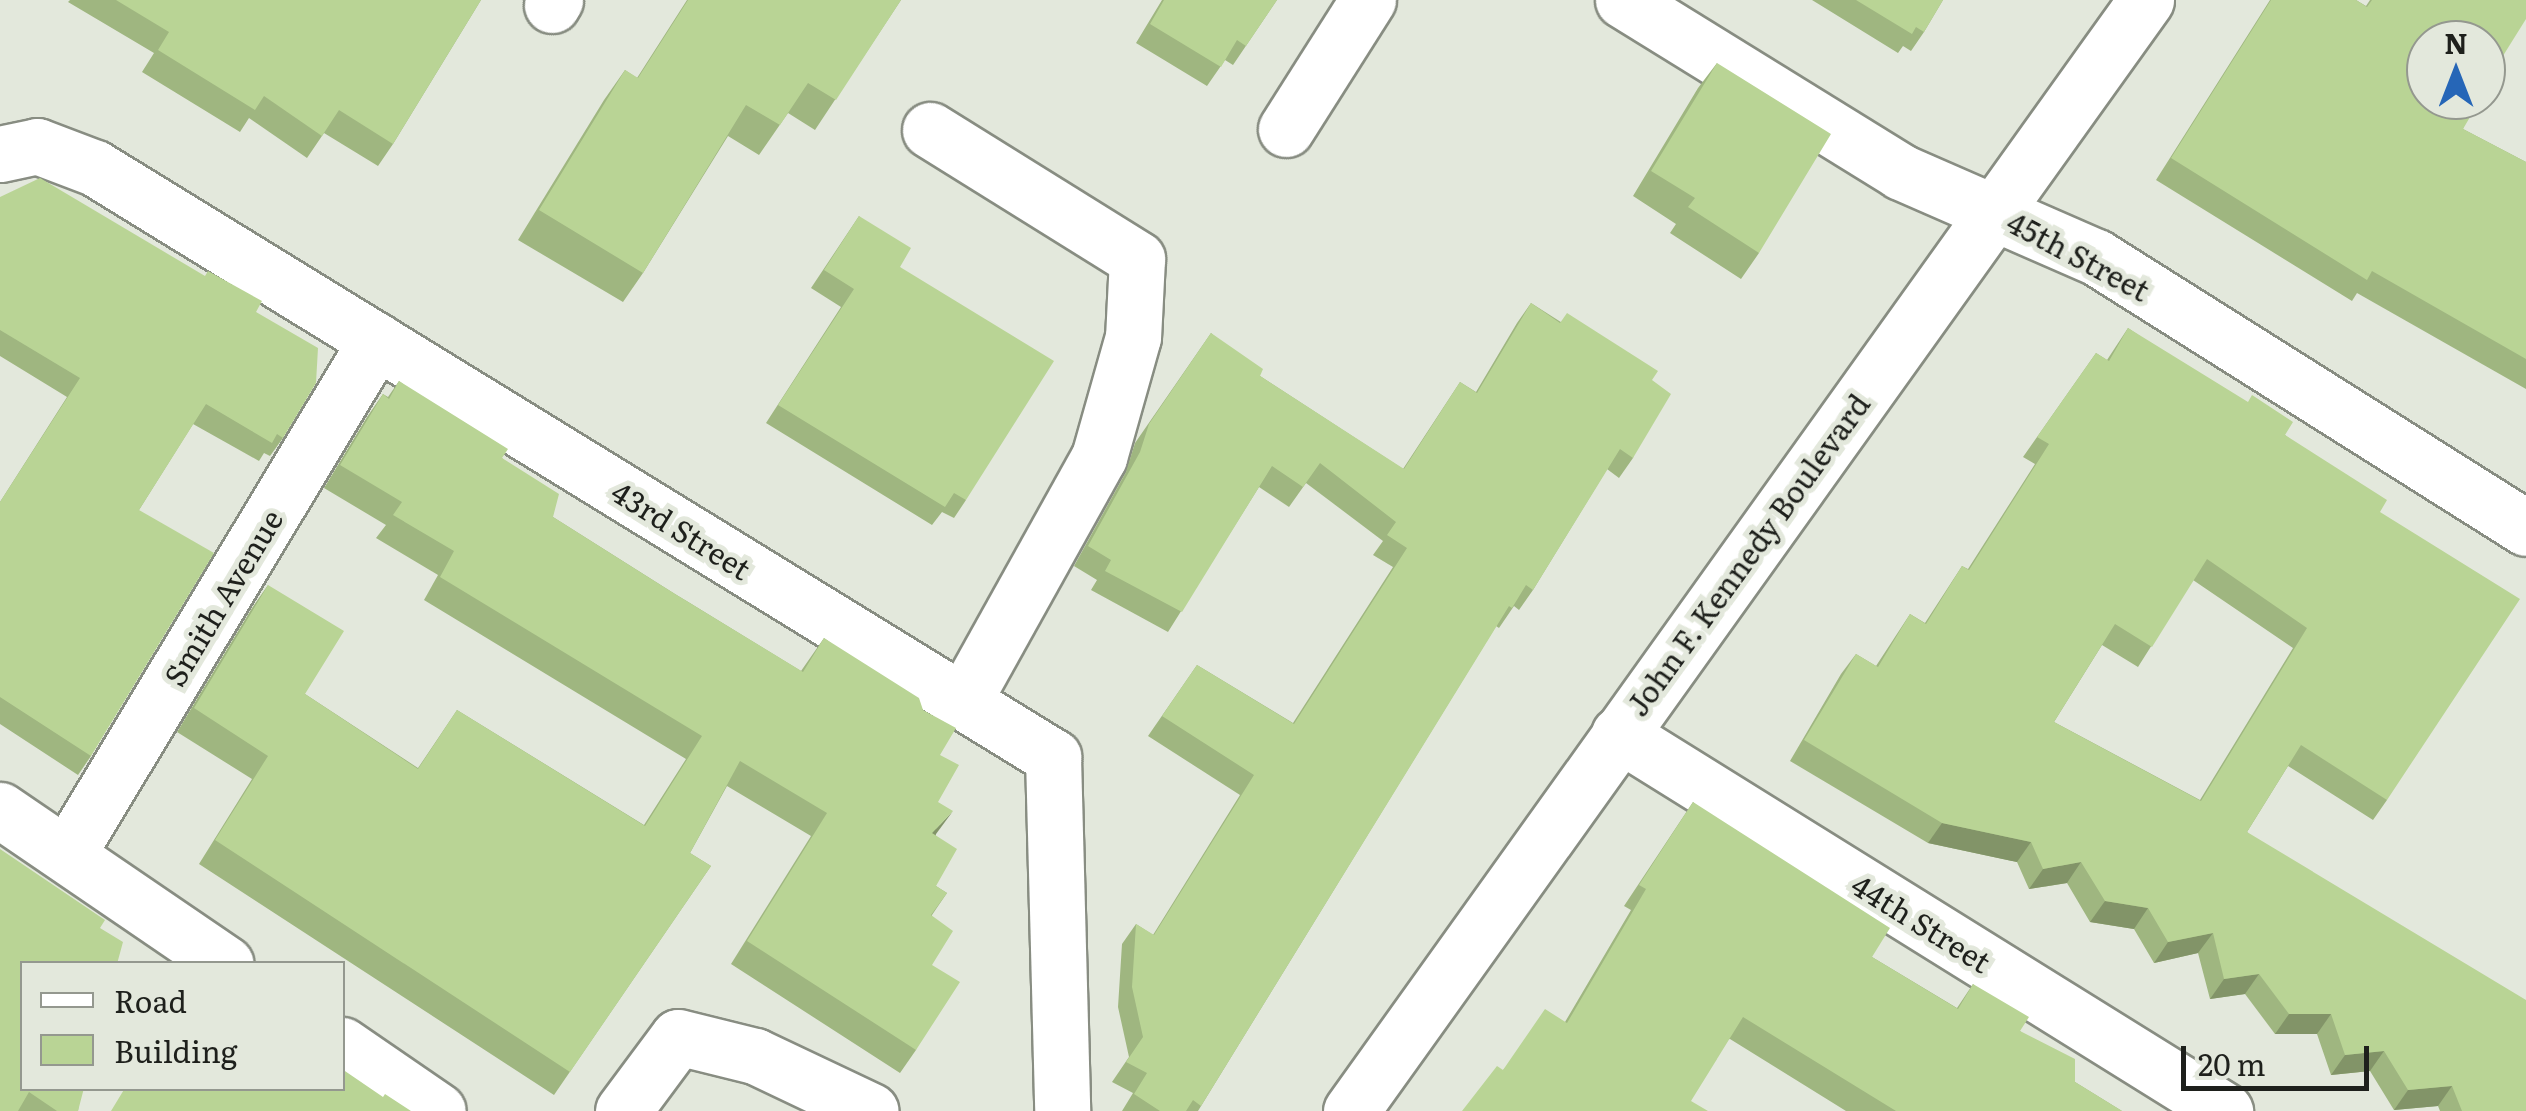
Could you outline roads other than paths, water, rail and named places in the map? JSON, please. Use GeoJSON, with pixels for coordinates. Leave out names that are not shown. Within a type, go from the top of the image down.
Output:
{"type":"FeatureCollection","features":[{"type":"Feature","properties":{"kind":"street"},"geometry":{"type":"LineString","coordinates":[[1286,129],[1368,0]]}},
{"type":"Feature","properties":{"kind":"street","name":"45th Street"},"geometry":{"type":"LineString","coordinates":[[1623,0],[1901,172],[2096,257],[2526,528]]}},
{"type":"Feature","properties":{"kind":"street","name":"John F. Kennedy Boulevard"},"geometry":{"type":"LineString","coordinates":[[1351,1111],[2146,0]]}},
{"type":"Feature","properties":{"kind":"street"},"geometry":{"type":"LineString","coordinates":[[930,130],[1137,259],[1133,337],[1099,457],[963,702]]}},
{"type":"Feature","properties":{"kind":"street","name":"43rd Street"},"geometry":{"type":"LineString","coordinates":[[0,154],[37,146],[95,168],[1053,756],[1062,1111]]}},
{"type":"Feature","properties":{"kind":"street","name":"Smith Avenue"},"geometry":{"type":"LineString","coordinates":[[68,853],[376,341]]}},
{"type":"Feature","properties":{"kind":"street","name":"44th Street"},"geometry":{"type":"LineString","coordinates":[[1619,734],[2225,1111]]}},
{"type":"Feature","properties":{"kind":"street"},"geometry":{"type":"LineString","coordinates":[[0,810],[222,961]]}},
{"type":"Feature","properties":{"kind":"street"},"geometry":{"type":"LineString","coordinates":[[622,1111],[678,1037],[756,1056],[871,1111]]}},
{"type":"Feature","properties":{"kind":"street"},"geometry":{"type":"LineString","coordinates":[[345,1047],[438,1111]]}}]}
